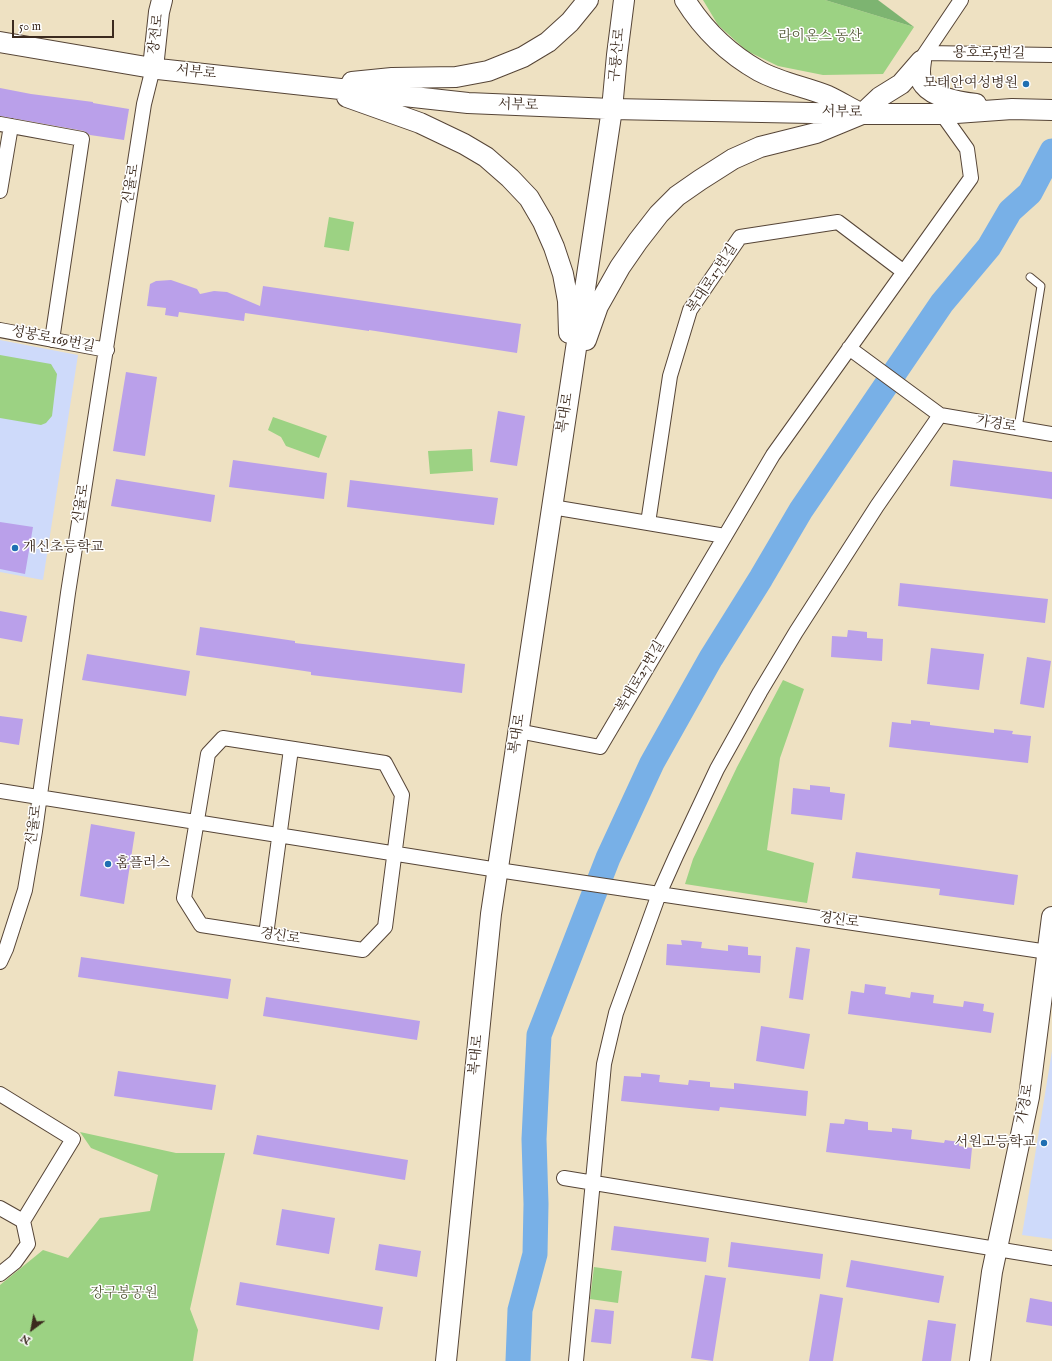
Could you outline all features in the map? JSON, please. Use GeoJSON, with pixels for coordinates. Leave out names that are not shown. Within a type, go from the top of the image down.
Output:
{"type":"FeatureCollection","features":[{"type":"Feature","properties":{"kind":"main road","name":"장전로"},"geometry":{"type":"LineString","coordinates":[[153,68],[159,12],[162,0]]}},
{"type":"Feature","properties":{"kind":"main road"},"geometry":{"type":"LineString","coordinates":[[317,86],[392,78],[456,76],[488,71],[523,57],[548,42],[570,22],[588,0]]}},
{"type":"Feature","properties":{"kind":"main road","name":"구룡산로"},"geometry":{"type":"LineString","coordinates":[[612,110],[624,0]]}},
{"type":"Feature","properties":{"kind":"main road"},"geometry":{"type":"LineString","coordinates":[[684,0],[695,16],[714,37],[734,55],[760,72],[828,96],[862,114]]}},
{"type":"Feature","properties":{"kind":"main road","name":"서부로"},"geometry":{"type":"LineString","coordinates":[[0,42],[153,68],[468,104],[612,110],[862,114],[942,114],[1012,109],[1046,110]]}},
{"type":"Feature","properties":{"kind":"main road"},"geometry":{"type":"LineString","coordinates":[[567,407],[598,306],[620,267],[638,241],[677,196],[732,159],[760,147],[816,133],[862,114],[880,97],[900,84],[923,57]]}},
{"type":"Feature","properties":{"kind":"main road"},"geometry":{"type":"LineString","coordinates":[[923,57],[920,75],[923,85],[935,94],[954,101],[1012,109]]}},
{"type":"Feature","properties":{"kind":"main road"},"geometry":{"type":"LineString","coordinates":[[317,86],[420,123],[464,144],[486,157],[510,178],[529,198],[543,222],[554,247],[563,274],[568,301],[569,330],[567,407]]}},
{"type":"Feature","properties":{"kind":"main road","name":"복대로"},"geometry":{"type":"LineString","coordinates":[[446,1361],[491,914],[612,110]]}},
{"type":"Feature","properties":{"kind":"main road","name":"가경로"},"geometry":{"type":"LineString","coordinates":[[980,1361],[992,1272],[1028,1097],[1052,917]]}},
{"type":"Feature","properties":{"kind":"street"},"geometry":{"type":"LineString","coordinates":[[923,57],[961,0]]}},
{"type":"Feature","properties":{"kind":"street","name":"용호로5번길"},"geometry":{"type":"LineString","coordinates":[[923,57],[1052,55]]}},
{"type":"Feature","properties":{"kind":"street","name":"신율로"},"geometry":{"type":"LineString","coordinates":[[0,962],[6,949],[25,890],[68,593],[107,350],[144,104],[153,68]]}},
{"type":"Feature","properties":{"kind":"street"},"geometry":{"type":"LineString","coordinates":[[552,507],[725,536],[773,455],[971,178],[967,148],[942,114]]}},
{"type":"Feature","properties":{"kind":"street"},"geometry":{"type":"LineString","coordinates":[[0,191],[5,125],[82,139],[52,340]]}},
{"type":"Feature","properties":{"kind":"street","name":"복대로17번길"},"geometry":{"type":"LineString","coordinates":[[648,523],[670,376],[690,310],[740,237],[838,222],[904,272]]}},
{"type":"Feature","properties":{"kind":"street","name":"성봉로169번길"},"geometry":{"type":"LineString","coordinates":[[0,330],[107,350]]}},
{"type":"Feature","properties":{"kind":"street"},"geometry":{"type":"LineString","coordinates":[[576,1361],[604,1064],[616,1013],[659,894],[717,769],[760,692],[796,632],[877,506],[940,415],[849,348]]}},
{"type":"Feature","properties":{"kind":"street","name":"가경로"},"geometry":{"type":"LineString","coordinates":[[940,415],[1052,434]]}},
{"type":"Feature","properties":{"kind":"street","name":"복대로27번길"},"geometry":{"type":"LineString","coordinates":[[518,731],[600,747],[725,536]]}},
{"type":"Feature","properties":{"kind":"street","name":"경신로"},"geometry":{"type":"LineString","coordinates":[[223,738],[385,763],[402,795],[385,926],[363,950],[201,925],[184,898],[197,822],[208,754],[223,738]]}},
{"type":"Feature","properties":{"kind":"street"},"geometry":{"type":"LineString","coordinates":[[266,935],[292,749]]}},
{"type":"Feature","properties":{"kind":"street"},"geometry":{"type":"LineString","coordinates":[[0,791],[498,870]]}},
{"type":"Feature","properties":{"kind":"street","name":"경신로"},"geometry":{"type":"LineString","coordinates":[[498,870],[1048,952]]}},
{"type":"Feature","properties":{"kind":"street"},"geometry":{"type":"LineString","coordinates":[[0,1094],[73,1139],[23,1221],[28,1244],[15,1262],[0,1274]]}},
{"type":"Feature","properties":{"kind":"street"},"geometry":{"type":"LineString","coordinates":[[564,1178],[1052,1258]]}},
{"type":"Feature","properties":{"kind":"street"},"geometry":{"type":"LineString","coordinates":[[0,1208],[23,1221]]}},
{"type":"Feature","properties":{"kind":"lane"},"geometry":{"type":"LineString","coordinates":[[1018,428],[1041,286],[1030,277]]}},
{"type":"Feature","properties":{"kind":"shaded area"},"geometry":{"type":"Polygon","coordinates":[[[0,340],[78,355],[43,580],[0,572],[0,340]]]}},
{"type":"Feature","properties":{"kind":"shaded area","name":"서원고등학교"},"geometry":{"type":"Polygon","coordinates":[[[1052,1051],[1052,1239],[1022,1235],[1052,1051]]]}},
{"type":"Feature","properties":{"kind":"green space","name":"라이온스 동산"},"geometry":{"type":"Polygon","coordinates":[[[703,0],[825,0],[914,27],[883,74],[823,75],[778,66],[747,51],[718,25],[703,0]]]}},
{"type":"Feature","properties":{"kind":"green space"},"geometry":{"type":"Polygon","coordinates":[[[825,0],[878,0],[914,27],[825,0]]]}},
{"type":"Feature","properties":{"kind":"green space"},"geometry":{"type":"Polygon","coordinates":[[[329,217],[354,222],[349,251],[324,247],[329,217]]]}},
{"type":"Feature","properties":{"kind":"green space"},"geometry":{"type":"Polygon","coordinates":[[[0,355],[51,364],[57,374],[52,416],[46,423],[41,425],[0,418],[0,355]]]}},
{"type":"Feature","properties":{"kind":"green space"},"geometry":{"type":"Polygon","coordinates":[[[273,417],[327,436],[319,458],[286,446],[281,437],[268,430],[273,417]]]}},
{"type":"Feature","properties":{"kind":"green space"},"geometry":{"type":"Polygon","coordinates":[[[472,449],[473,471],[430,474],[428,451],[472,449]]]}},
{"type":"Feature","properties":{"kind":"green space"},"geometry":{"type":"Polygon","coordinates":[[[783,680],[804,689],[780,758],[767,850],[814,863],[807,903],[685,884],[693,859],[737,767],[783,680]]]}},
{"type":"Feature","properties":{"kind":"green space","name":"장구봉공원"},"geometry":{"type":"Polygon","coordinates":[[[80,1132],[176,1153],[225,1153],[190,1309],[198,1330],[193,1361],[0,1361],[0,1285],[43,1250],[68,1258],[100,1218],[150,1211],[158,1175],[91,1148],[80,1132]]]}},
{"type":"Feature","properties":{"kind":"green space"},"geometry":{"type":"Polygon","coordinates":[[[594,1267],[622,1271],[618,1303],[590,1299],[594,1267]]]}},
{"type":"Feature","properties":{"kind":"building"},"geometry":{"type":"Polygon","coordinates":[[[0,88],[129,109],[124,140],[90,135],[84,131],[0,116],[0,88]]]}},
{"type":"Feature","properties":{"kind":"building"},"geometry":{"type":"Polygon","coordinates":[[[171,280],[197,289],[200,294],[214,291],[227,292],[260,306],[263,286],[521,324],[517,353],[369,330],[245,313],[244,321],[179,312],[178,317],[165,315],[166,308],[147,306],[150,284],[156,281],[171,280]]]}},
{"type":"Feature","properties":{"kind":"building"},"geometry":{"type":"Polygon","coordinates":[[[126,372],[157,377],[145,456],[113,451],[126,372]]]}},
{"type":"Feature","properties":{"kind":"building"},"geometry":{"type":"Polygon","coordinates":[[[498,411],[525,416],[517,466],[490,462],[498,411]]]}},
{"type":"Feature","properties":{"kind":"building"},"geometry":{"type":"Polygon","coordinates":[[[233,460],[327,473],[324,499],[229,487],[233,460]]]}},
{"type":"Feature","properties":{"kind":"building"},"geometry":{"type":"Polygon","coordinates":[[[953,460],[1052,472],[1052,499],[950,486],[953,460]]]}},
{"type":"Feature","properties":{"kind":"building"},"geometry":{"type":"Polygon","coordinates":[[[116,479],[215,495],[211,522],[111,506],[116,479]]]}},
{"type":"Feature","properties":{"kind":"building"},"geometry":{"type":"Polygon","coordinates":[[[350,480],[498,498],[494,525],[347,507],[350,480]]]}},
{"type":"Feature","properties":{"kind":"building","name":"개신초등학교"},"geometry":{"type":"Polygon","coordinates":[[[0,522],[33,527],[25,574],[0,569],[0,522]]]}},
{"type":"Feature","properties":{"kind":"building"},"geometry":{"type":"Polygon","coordinates":[[[900,583],[1048,599],[1045,623],[898,606],[900,583]]]}},
{"type":"Feature","properties":{"kind":"building"},"geometry":{"type":"Polygon","coordinates":[[[0,611],[27,616],[22,642],[0,638],[0,611]]]}},
{"type":"Feature","properties":{"kind":"building"},"geometry":{"type":"Polygon","coordinates":[[[200,627],[295,641],[295,643],[465,664],[462,693],[311,675],[311,672],[196,655],[200,627]]]}},
{"type":"Feature","properties":{"kind":"building"},"geometry":{"type":"Polygon","coordinates":[[[848,630],[867,632],[867,638],[883,639],[882,661],[831,657],[832,636],[847,637],[848,630]]]}},
{"type":"Feature","properties":{"kind":"building"},"geometry":{"type":"Polygon","coordinates":[[[931,648],[984,654],[979,690],[927,684],[931,648]]]}},
{"type":"Feature","properties":{"kind":"building"},"geometry":{"type":"Polygon","coordinates":[[[87,654],[190,671],[186,696],[82,680],[87,654]]]}},
{"type":"Feature","properties":{"kind":"building"},"geometry":{"type":"Polygon","coordinates":[[[1027,657],[1051,661],[1044,708],[1020,704],[1027,657]]]}},
{"type":"Feature","properties":{"kind":"building"},"geometry":{"type":"Polygon","coordinates":[[[0,716],[23,719],[19,745],[0,742],[0,716]]]}},
{"type":"Feature","properties":{"kind":"building"},"geometry":{"type":"Polygon","coordinates":[[[911,720],[930,722],[930,725],[994,733],[994,729],[1013,731],[1012,734],[1031,736],[1028,763],[889,747],[892,722],[911,724],[911,720]]]}},
{"type":"Feature","properties":{"kind":"building"},"geometry":{"type":"Polygon","coordinates":[[[810,785],[830,787],[830,792],[845,794],[842,820],[791,814],[793,788],[810,790],[810,785]]]}},
{"type":"Feature","properties":{"kind":"building","name":"홈플러스"},"geometry":{"type":"Polygon","coordinates":[[[91,824],[135,832],[124,904],[80,896],[91,824]]]}},
{"type":"Feature","properties":{"kind":"building"},"geometry":{"type":"Polygon","coordinates":[[[856,852],[1018,875],[1014,905],[939,895],[940,889],[852,878],[856,852]]]}},
{"type":"Feature","properties":{"kind":"building"},"geometry":{"type":"Polygon","coordinates":[[[681,940],[702,942],[701,948],[728,951],[728,945],[748,947],[748,955],[761,956],[760,973],[666,965],[667,944],[682,945],[681,940]]]}},
{"type":"Feature","properties":{"kind":"building"},"geometry":{"type":"Polygon","coordinates":[[[796,947],[810,949],[803,1000],[789,998],[796,947]]]}},
{"type":"Feature","properties":{"kind":"building"},"geometry":{"type":"Polygon","coordinates":[[[81,957],[231,979],[228,999],[78,977],[81,957]]]}},
{"type":"Feature","properties":{"kind":"building"},"geometry":{"type":"Polygon","coordinates":[[[865,984],[886,987],[885,994],[910,998],[911,992],[934,995],[933,1003],[963,1007],[964,1001],[984,1004],[983,1011],[994,1013],[991,1033],[848,1014],[851,991],[864,993],[865,984]]]}},
{"type":"Feature","properties":{"kind":"building"},"geometry":{"type":"Polygon","coordinates":[[[266,997],[420,1021],[417,1040],[263,1016],[266,997]]]}},
{"type":"Feature","properties":{"kind":"building"},"geometry":{"type":"Polygon","coordinates":[[[761,1026],[810,1034],[804,1069],[756,1061],[761,1026]]]}},
{"type":"Feature","properties":{"kind":"building"},"geometry":{"type":"Polygon","coordinates":[[[118,1071],[216,1085],[212,1110],[114,1096],[118,1071]]]}},
{"type":"Feature","properties":{"kind":"building"},"geometry":{"type":"Polygon","coordinates":[[[641,1073],[660,1075],[659,1082],[688,1085],[689,1080],[710,1082],[710,1087],[734,1089],[734,1083],[808,1091],[806,1116],[720,1107],[719,1111],[621,1101],[624,1076],[641,1077],[641,1073]]]}},
{"type":"Feature","properties":{"kind":"building"},"geometry":{"type":"Polygon","coordinates":[[[845,1119],[868,1122],[868,1130],[892,1132],[892,1128],[912,1130],[911,1139],[944,1143],[945,1140],[959,1142],[959,1146],[972,1148],[970,1169],[826,1152],[830,1123],[844,1124],[845,1119]]]}},
{"type":"Feature","properties":{"kind":"building"},"geometry":{"type":"Polygon","coordinates":[[[257,1135],[408,1160],[405,1180],[253,1154],[257,1135]]]}},
{"type":"Feature","properties":{"kind":"building"},"geometry":{"type":"Polygon","coordinates":[[[282,1209],[335,1218],[329,1254],[276,1245],[282,1209]]]}},
{"type":"Feature","properties":{"kind":"building"},"geometry":{"type":"Polygon","coordinates":[[[614,1226],[709,1238],[706,1262],[611,1250],[614,1226]]]}},
{"type":"Feature","properties":{"kind":"building"},"geometry":{"type":"Polygon","coordinates":[[[731,1242],[823,1254],[820,1279],[728,1267],[731,1242]]]}},
{"type":"Feature","properties":{"kind":"building"},"geometry":{"type":"Polygon","coordinates":[[[379,1244],[421,1251],[417,1277],[375,1270],[379,1244]]]}},
{"type":"Feature","properties":{"kind":"building"},"geometry":{"type":"Polygon","coordinates":[[[851,1260],[944,1276],[939,1303],[846,1287],[851,1260]]]}},
{"type":"Feature","properties":{"kind":"building"},"geometry":{"type":"Polygon","coordinates":[[[705,1275],[726,1278],[713,1361],[691,1358],[705,1275]]]}},
{"type":"Feature","properties":{"kind":"building"},"geometry":{"type":"Polygon","coordinates":[[[240,1282],[383,1307],[379,1330],[236,1305],[240,1282]]]}},
{"type":"Feature","properties":{"kind":"building"},"geometry":{"type":"Polygon","coordinates":[[[820,1294],[843,1298],[833,1361],[809,1361],[820,1294]]]}},
{"type":"Feature","properties":{"kind":"building"},"geometry":{"type":"Polygon","coordinates":[[[1030,1298],[1052,1302],[1052,1326],[1026,1322],[1030,1298]]]}},
{"type":"Feature","properties":{"kind":"building"},"geometry":{"type":"Polygon","coordinates":[[[595,1309],[614,1311],[611,1344],[591,1342],[595,1309]]]}},
{"type":"Feature","properties":{"kind":"building"},"geometry":{"type":"Polygon","coordinates":[[[928,1320],[956,1324],[951,1361],[922,1361],[928,1320]]]}},
{"type":"Feature","properties":{"kind":"waterway"},"geometry":{"type":"LineString","coordinates":[[518,1361],[520,1310],[535,1254],[536,1204],[534,1139],[539,1035],[608,858],[652,763],[711,658],[801,510],[942,303],[989,247],[1010,211],[1030,193],[1052,151]]}},
{"type":"Feature","properties":{"kind":"place","name":"모태안여성병원"},"geometry":{"type":"Point","coordinates":[1026,84]}},
{"type":"Feature","properties":{"kind":"place","name":"개신초등학교"},"geometry":{"type":"Point","coordinates":[15,548]}},
{"type":"Feature","properties":{"kind":"place","name":"홈플러스"},"geometry":{"type":"Point","coordinates":[108,864]}},
{"type":"Feature","properties":{"kind":"place","name":"서원고등학교"},"geometry":{"type":"Point","coordinates":[1044,1143]}}]}
